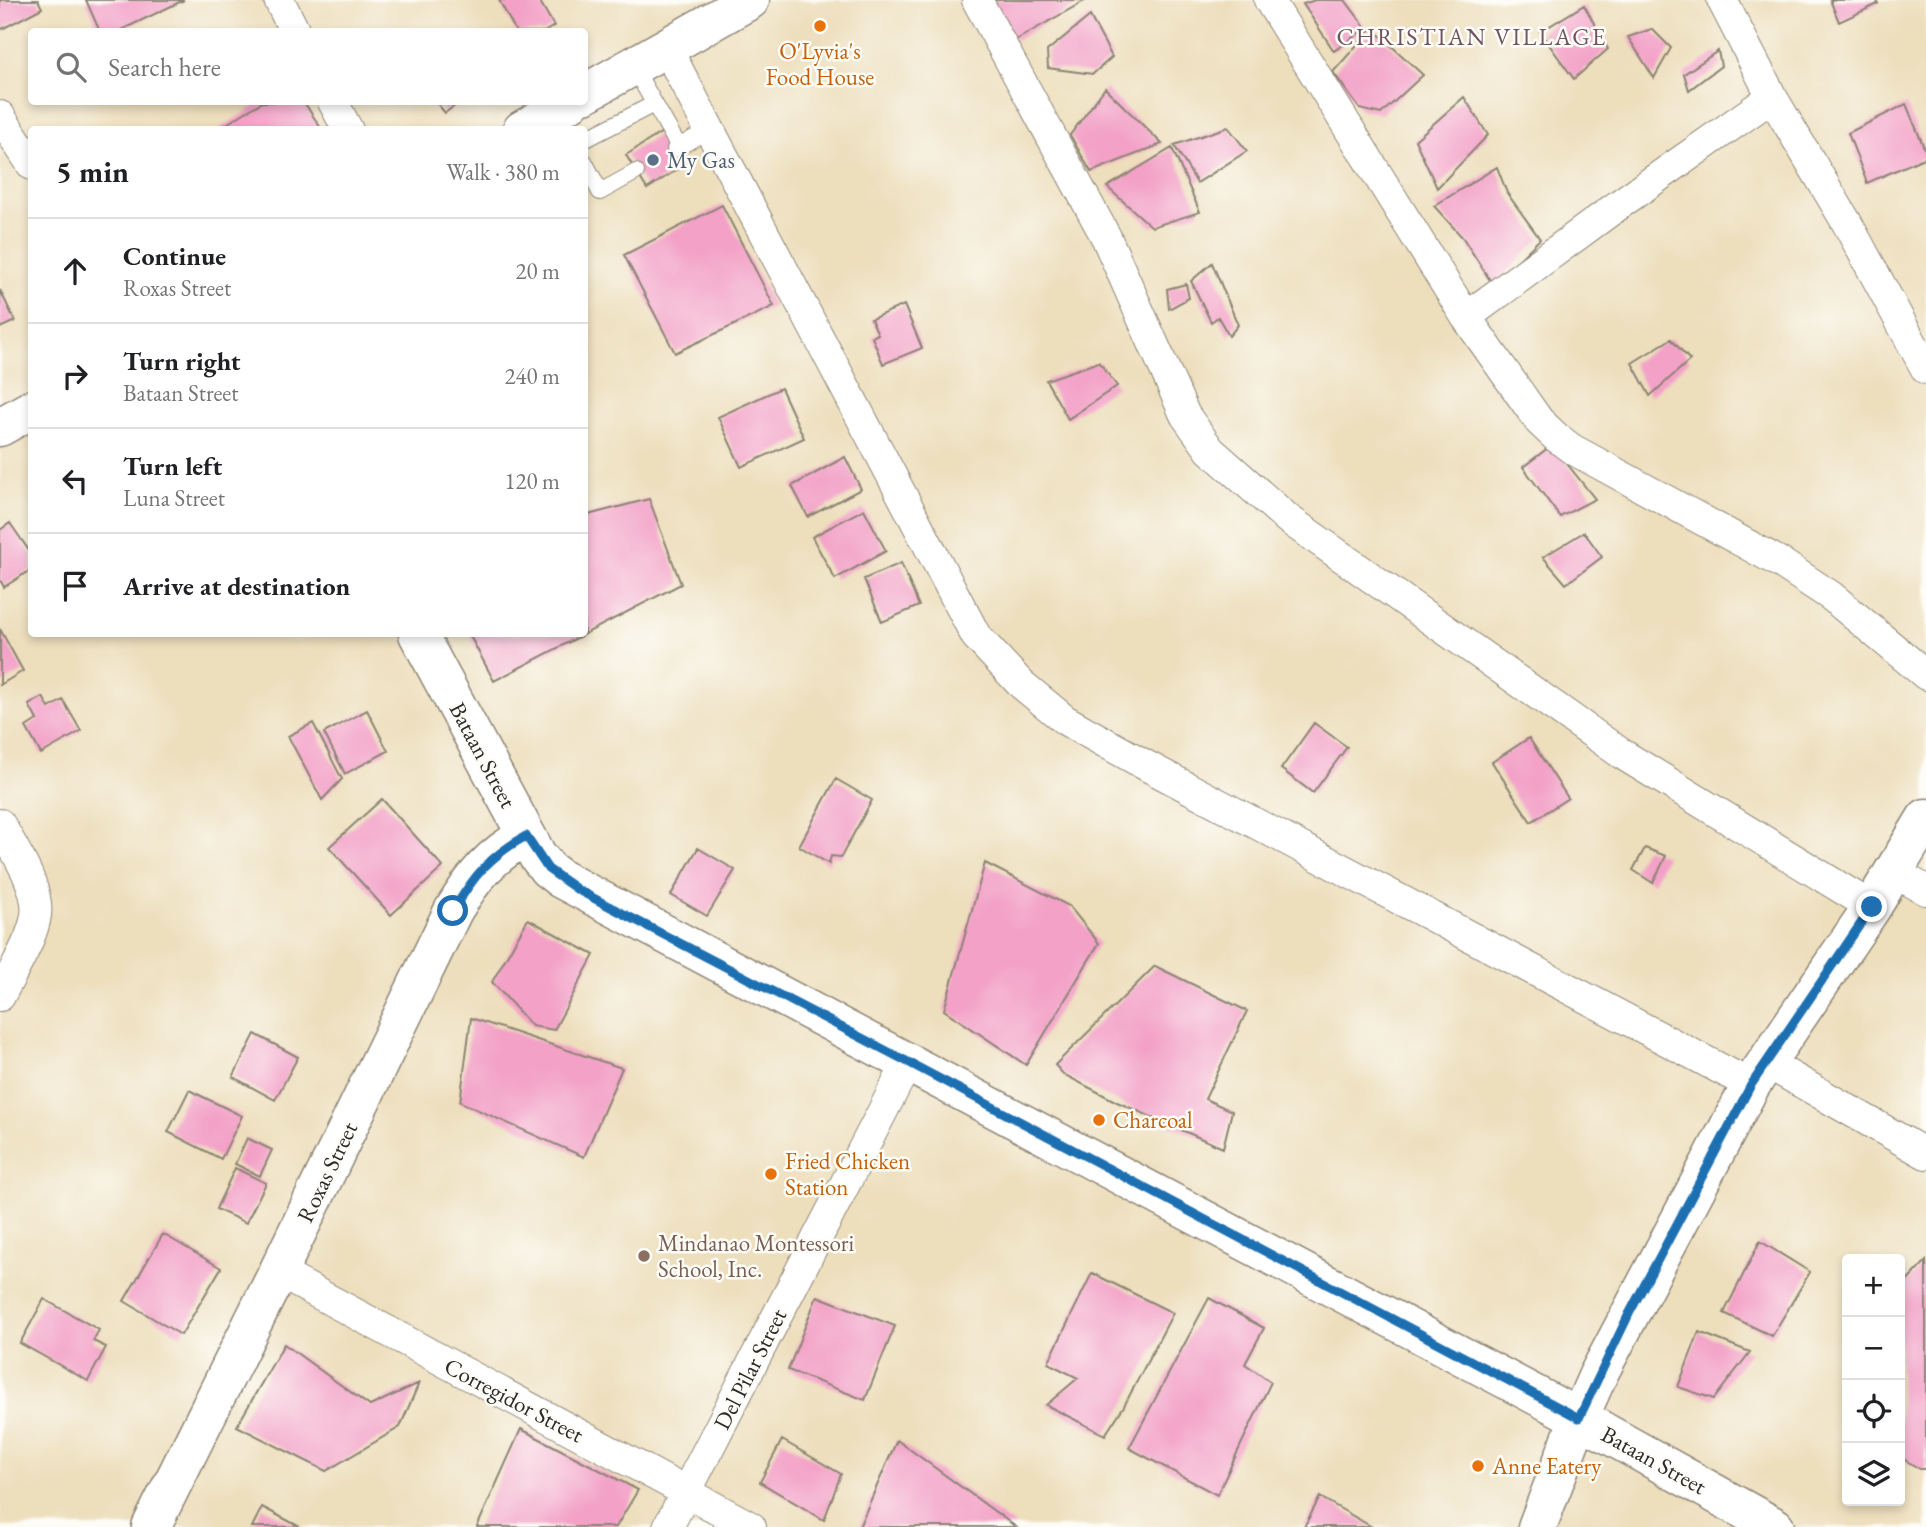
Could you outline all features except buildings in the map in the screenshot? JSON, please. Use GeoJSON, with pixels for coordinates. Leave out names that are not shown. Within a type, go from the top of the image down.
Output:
{"type":"FeatureCollection","features":[{"type":"Feature","properties":{"kind":"street"},"geometry":{"type":"LineString","coordinates":[[278,0],[293,28]]}},
{"type":"Feature","properties":{"kind":"street"},"geometry":{"type":"LineString","coordinates":[[588,94],[750,0]]}},
{"type":"Feature","properties":{"kind":"street"},"geometry":{"type":"LineString","coordinates":[[977,0],[1106,237],[1185,415],[1210,450],[1288,519],[1611,746],[1872,907]]}},
{"type":"Feature","properties":{"kind":"street"},"geometry":{"type":"LineString","coordinates":[[1269,0],[1466,317],[1539,421],[1572,449],[1781,563],[1831,596],[1926,675]]}},
{"type":"Feature","properties":{"kind":"street"},"geometry":{"type":"LineString","coordinates":[[1722,0],[1772,97],[1847,223],[1926,369]]}},
{"type":"Feature","properties":{"kind":"street"},"geometry":{"type":"LineString","coordinates":[[666,47],[976,636],[1020,683],[1065,720],[1147,766],[1759,1074],[1926,1154]]}},
{"type":"Feature","properties":{"kind":"street"},"geometry":{"type":"LineString","coordinates":[[1466,317],[1772,97]]}},
{"type":"Feature","properties":{"kind":"street"},"geometry":{"type":"LineString","coordinates":[[335,105],[346,126]]}},
{"type":"Feature","properties":{"kind":"street"},"geometry":{"type":"LineString","coordinates":[[530,126],[569,106]]}},
{"type":"Feature","properties":{"kind":"street"},"geometry":{"type":"LineString","coordinates":[[0,116],[28,159]]}},
{"type":"Feature","properties":{"kind":"street"},"geometry":{"type":"LineString","coordinates":[[0,427],[28,411]]}},
{"type":"Feature","properties":{"kind":"street","name":"Bataan Street"},"geometry":{"type":"LineString","coordinates":[[420,637],[526,836],[548,869],[578,890],[1579,1418],[1775,1527]]}},
{"type":"Feature","properties":{"kind":"street"},"geometry":{"type":"LineString","coordinates":[[1537,1527],[1579,1418],[1629,1314],[1759,1074],[1872,907],[1910,881],[1926,818]]}},
{"type":"Feature","properties":{"kind":"street"},"geometry":{"type":"LineString","coordinates":[[0,824],[20,859],[34,893],[36,915],[23,952],[0,996]]}},
{"type":"Feature","properties":{"kind":"street","name":"Roxas Street"},"geometry":{"type":"LineString","coordinates":[[151,1527],[453,911],[484,865],[503,849],[526,836]]}},
{"type":"Feature","properties":{"kind":"street","name":"Del Pilar Street"},"geometry":{"type":"LineString","coordinates":[[668,1527],[908,1062]]}},
{"type":"Feature","properties":{"kind":"street","name":"Corregidor Street"},"geometry":{"type":"LineString","coordinates":[[278,1272],[751,1527]]}},
{"type":"Feature","properties":{"kind":"lane"},"geometry":{"type":"LineString","coordinates":[[632,66],[677,148],[710,129]]}},
{"type":"Feature","properties":{"kind":"lane"},"geometry":{"type":"LineString","coordinates":[[588,139],[654,104]]}},
{"type":"Feature","properties":{"kind":"lane"},"geometry":{"type":"LineString","coordinates":[[588,169],[600,192],[636,172]]}},
{"type":"Feature","properties":{"kind":"place","name":"O'Lyvia's Food House"},"geometry":{"type":"Point","coordinates":[820,26]}},
{"type":"Feature","properties":{"kind":"place","name":"My Gas"},"geometry":{"type":"Point","coordinates":[653,160]}},
{"type":"Feature","properties":{"kind":"place","name":"Charcoal"},"geometry":{"type":"Point","coordinates":[1099,1120]}},
{"type":"Feature","properties":{"kind":"place","name":"Fried Chicken Station"},"geometry":{"type":"Point","coordinates":[771,1174]}},
{"type":"Feature","properties":{"kind":"place","name":"Mindanao Montessori School, Inc."},"geometry":{"type":"Point","coordinates":[644,1256]}},
{"type":"Feature","properties":{"kind":"place","name":"Anne Eatery"},"geometry":{"type":"Point","coordinates":[1478,1466]}},
{"type":"Feature","properties":{"kind":"district","name":"CHRISTIAN VILLAGE"},"geometry":{"type":"Point","coordinates":[1472,37]}},
{"type":"Feature","properties":{"kind":"route"},"geometry":{"type":"LineString","coordinates":[[453,911],[484,865],[503,849],[526,836],[548,869],[578,890],[1579,1418],[1629,1314],[1751,1085],[1872,907]]}}]}
